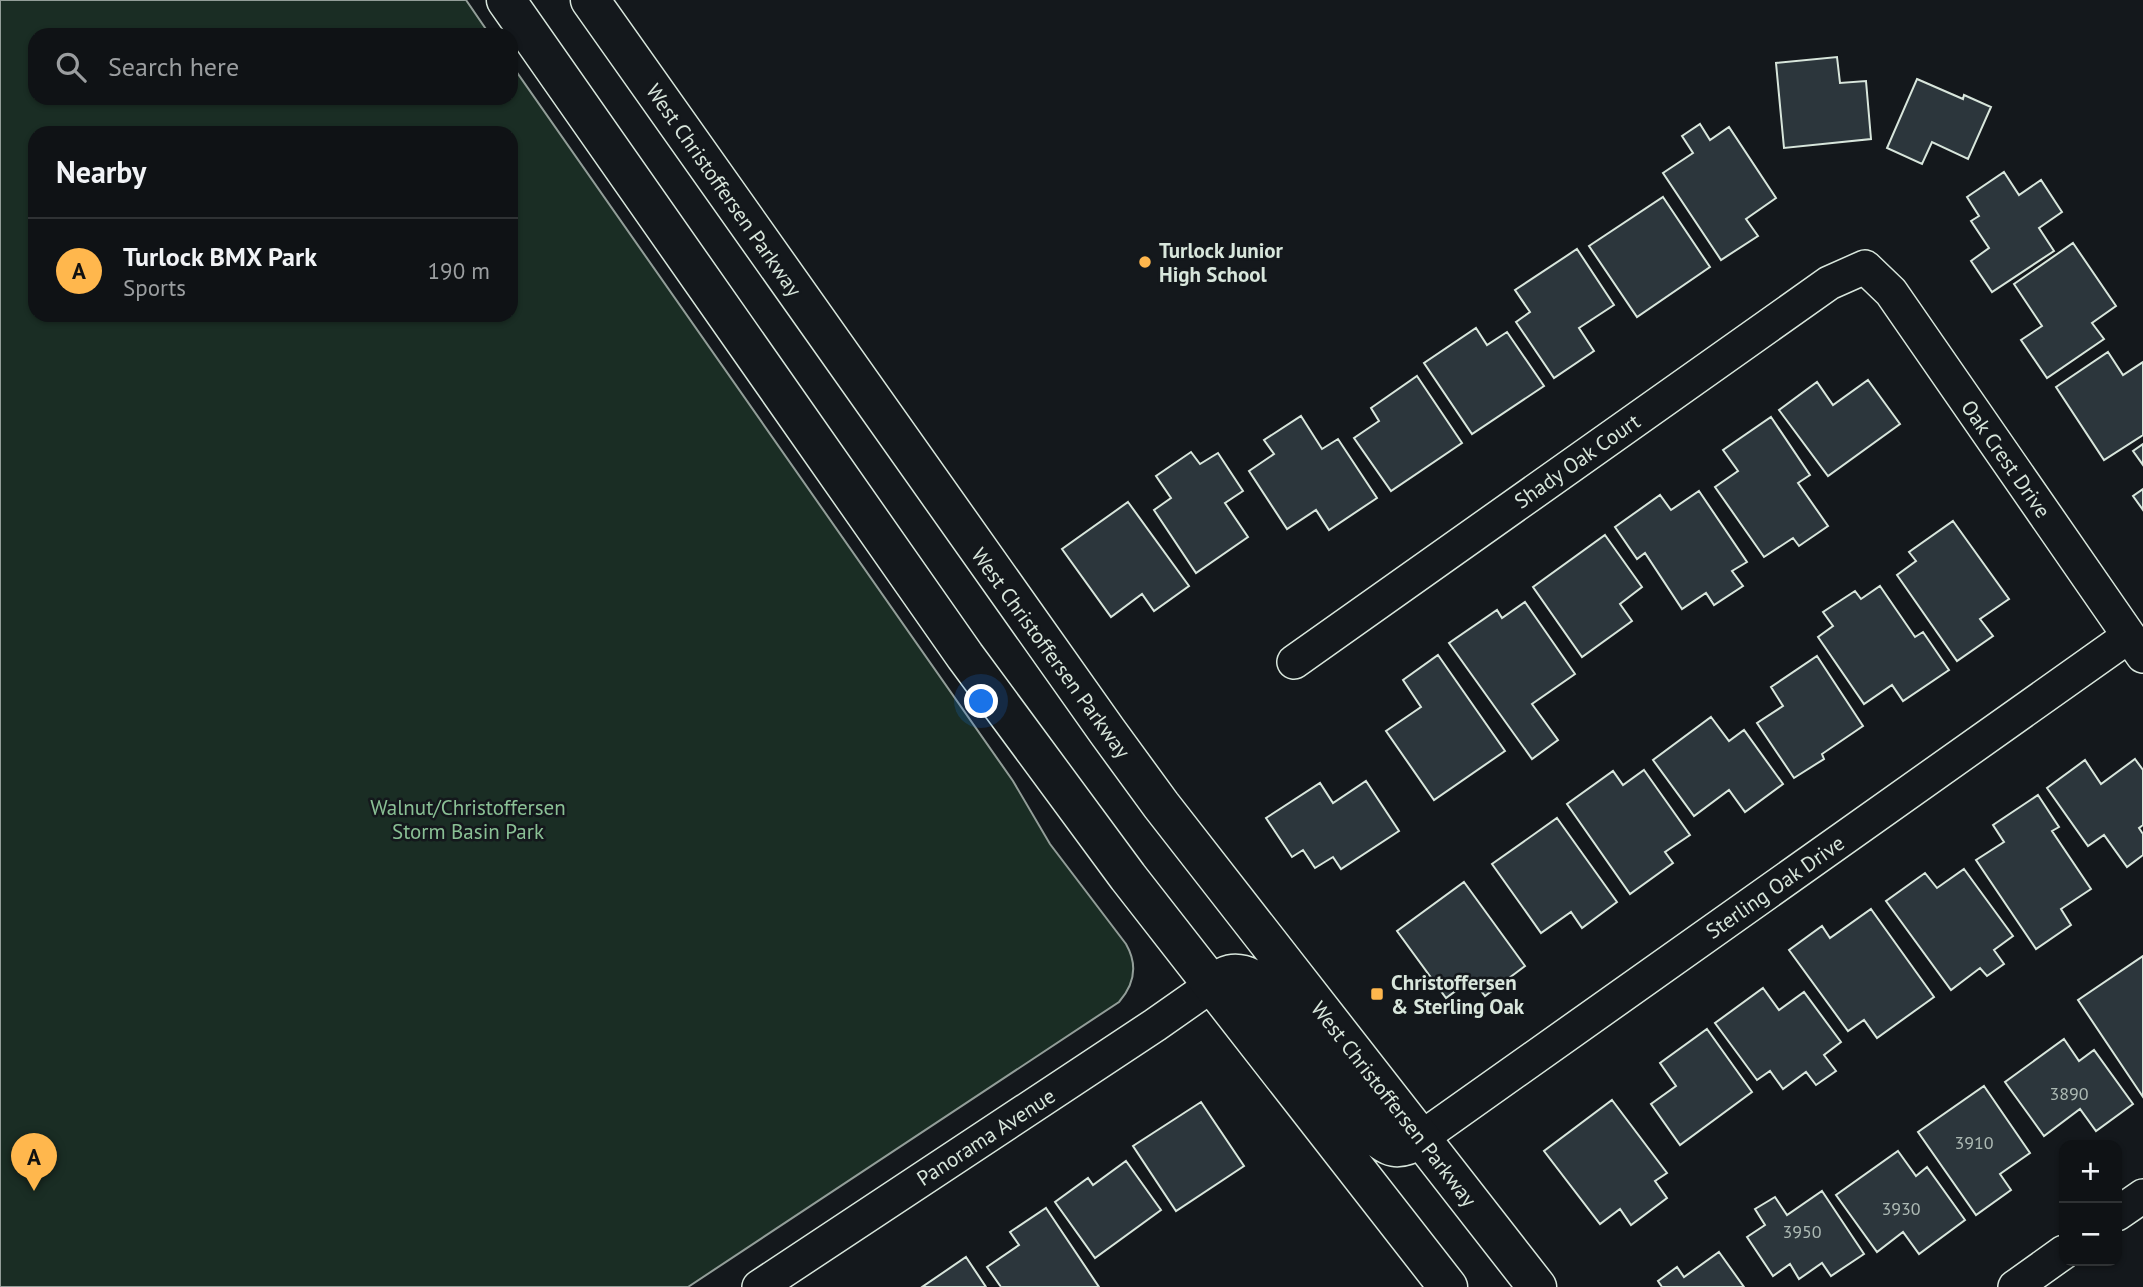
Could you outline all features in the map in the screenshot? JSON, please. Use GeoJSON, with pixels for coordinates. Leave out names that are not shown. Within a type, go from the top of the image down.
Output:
{"type":"FeatureCollection","features":[{"type":"Feature","properties":{"kind":"street"},"geometry":{"type":"LineString","coordinates":[[506,0],[965,656],[1112,855],[1448,1287]]}},
{"type":"Feature","properties":{"kind":"street","name":"West Christoffersen Parkway"},"geometry":{"type":"LineString","coordinates":[[590,0],[1107,732],[1537,1287]]}},
{"type":"Feature","properties":{"kind":"street","name":"Oak Crest Drive"},"geometry":{"type":"LineString","coordinates":[[1865,267],[1891,292],[2136,646]]}},
{"type":"Feature","properties":{"kind":"street","name":"Shady Oak Court"},"geometry":{"type":"LineString","coordinates":[[1294,662],[1829,283],[1865,267]]}},
{"type":"Feature","properties":{"kind":"street","name":"Sterling Oak Drive"},"geometry":{"type":"LineString","coordinates":[[1421,1138],[2136,646]]}},
{"type":"Feature","properties":{"kind":"street"},"geometry":{"type":"LineString","coordinates":[[1212,985],[1233,973],[1242,973],[1251,978],[1381,1141],[1390,1147],[1400,1148],[1421,1138]]}},
{"type":"Feature","properties":{"kind":"street","name":"Panorama Avenue"},"geometry":{"type":"LineString","coordinates":[[759,1287],[1212,985]]}},
{"type":"Feature","properties":{"kind":"street"},"geometry":{"type":"LineString","coordinates":[[2122,1211],[2143,1196]]}},
{"type":"Feature","properties":{"kind":"street"},"geometry":{"type":"LineString","coordinates":[[2015,1287],[2059,1256]]}},
{"type":"Feature","properties":{"kind":"green space","name":"Walnut/Christoffersen Storm Basin Park"},"geometry":{"type":"Polygon","coordinates":[[[0,0],[466,0],[485,28],[28,28],[28,105],[518,105],[518,74],[1013,781],[1050,844],[1126,944],[1132,960],[1133,974],[1128,989],[1119,1002],[688,1287],[0,1287],[0,0]]]}},
{"type":"Feature","properties":{"kind":"building"},"geometry":{"type":"Polygon","coordinates":[[[1837,57],[1840,83],[1866,81],[1871,139],[1784,148],[1776,63],[1837,57]]]}},
{"type":"Feature","properties":{"kind":"building"},"geometry":{"type":"Polygon","coordinates":[[[1917,79],[1963,99],[1964,95],[1991,107],[1968,159],[1932,142],[1922,164],[1887,148],[1917,79]]]}},
{"type":"Feature","properties":{"kind":"building"},"geometry":{"type":"Polygon","coordinates":[[[1700,124],[1710,140],[1729,127],[1776,198],[1746,219],[1758,236],[1721,260],[1663,173],[1693,153],[1682,136],[1700,124]]]}},
{"type":"Feature","properties":{"kind":"building"},"geometry":{"type":"Polygon","coordinates":[[[2004,172],[2019,195],[2041,180],[2062,212],[2039,228],[2054,251],[1992,292],[1971,261],[1989,248],[1971,221],[1979,216],[1967,197],[2004,172]]]}},
{"type":"Feature","properties":{"kind":"building"},"geometry":{"type":"Polygon","coordinates":[[[1663,197],[1710,267],[1637,317],[1589,246],[1663,197]]]}},
{"type":"Feature","properties":{"kind":"building"},"geometry":{"type":"Polygon","coordinates":[[[2073,243],[2116,306],[2092,323],[2104,339],[2047,378],[2021,340],[2042,326],[2014,284],[2073,243]]]}},
{"type":"Feature","properties":{"kind":"building"},"geometry":{"type":"Polygon","coordinates":[[[1577,249],[1614,305],[1579,328],[1594,351],[1554,378],[1516,322],[1530,312],[1515,290],[1577,249]]]}},
{"type":"Feature","properties":{"kind":"building"},"geometry":{"type":"Polygon","coordinates":[[[1476,328],[1487,345],[1507,332],[1544,386],[1472,434],[1424,363],[1476,328]]]}},
{"type":"Feature","properties":{"kind":"building"},"geometry":{"type":"Polygon","coordinates":[[[2108,352],[2123,375],[2143,362],[2143,435],[2104,460],[2056,387],[2108,352]]]}},
{"type":"Feature","properties":{"kind":"building"},"geometry":{"type":"Polygon","coordinates":[[[1417,376],[1462,443],[1391,491],[1354,438],[1379,421],[1371,408],[1417,376]]]}},
{"type":"Feature","properties":{"kind":"building"},"geometry":{"type":"Polygon","coordinates":[[[1868,380],[1900,424],[1828,476],[1779,410],[1817,382],[1833,405],[1868,380]]]}},
{"type":"Feature","properties":{"kind":"building"},"geometry":{"type":"Polygon","coordinates":[[[1301,416],[1322,449],[1338,439],[1377,498],[1329,530],[1316,510],[1287,529],[1249,471],[1274,454],[1264,440],[1301,416]]]}},
{"type":"Feature","properties":{"kind":"building"},"geometry":{"type":"Polygon","coordinates":[[[1771,417],[1810,475],[1798,483],[1828,526],[1799,546],[1793,538],[1764,557],[1715,487],[1738,471],[1723,450],[1771,417]]]}},
{"type":"Feature","properties":{"kind":"building"},"geometry":{"type":"Polygon","coordinates":[[[2143,444],[2143,465],[2133,451],[2143,444]]]}},
{"type":"Feature","properties":{"kind":"building"},"geometry":{"type":"Polygon","coordinates":[[[1191,452],[1200,464],[1218,453],[1243,491],[1225,503],[1248,537],[1196,573],[1154,510],[1171,498],[1156,476],[1191,452]]]}},
{"type":"Feature","properties":{"kind":"building"},"geometry":{"type":"Polygon","coordinates":[[[2143,489],[2143,510],[2133,496],[2143,489]]]}},
{"type":"Feature","properties":{"kind":"building"},"geometry":{"type":"Polygon","coordinates":[[[1699,491],[1747,562],[1732,571],[1743,586],[1714,605],[1706,593],[1682,609],[1645,553],[1637,559],[1615,527],[1660,495],[1671,510],[1699,491]]]}},
{"type":"Feature","properties":{"kind":"building"},"geometry":{"type":"Polygon","coordinates":[[[1128,502],[1189,586],[1154,611],[1142,594],[1111,617],[1062,549],[1128,502]]]}},
{"type":"Feature","properties":{"kind":"building"},"geometry":{"type":"Polygon","coordinates":[[[1953,521],[2009,599],[1980,619],[1993,636],[1957,661],[1897,575],[1916,561],[1909,552],[1953,521]]]}},
{"type":"Feature","properties":{"kind":"building"},"geometry":{"type":"Polygon","coordinates":[[[1605,535],[1642,587],[1620,604],[1632,621],[1582,657],[1533,587],[1605,535]]]}},
{"type":"Feature","properties":{"kind":"building"},"geometry":{"type":"Polygon","coordinates":[[[1880,586],[1915,637],[1923,632],[1949,670],[1903,701],[1892,685],[1864,704],[1818,637],[1833,626],[1823,612],[1855,591],[1861,599],[1880,586]]]}},
{"type":"Feature","properties":{"kind":"building"},"geometry":{"type":"Polygon","coordinates":[[[1525,602],[1575,674],[1532,704],[1558,740],[1532,759],[1449,643],[1497,610],[1502,618],[1525,602]]]}},
{"type":"Feature","properties":{"kind":"building"},"geometry":{"type":"Polygon","coordinates":[[[1438,655],[1505,751],[1434,800],[1386,731],[1421,707],[1403,680],[1438,655]]]}},
{"type":"Feature","properties":{"kind":"building"},"geometry":{"type":"Polygon","coordinates":[[[1817,656],[1863,726],[1822,754],[1824,759],[1794,778],[1757,723],[1783,706],[1771,687],[1817,656]]]}},
{"type":"Feature","properties":{"kind":"building"},"geometry":{"type":"Polygon","coordinates":[[[1711,717],[1729,741],[1744,730],[1783,784],[1745,812],[1729,790],[1694,816],[1653,760],[1711,717]]]}},
{"type":"Feature","properties":{"kind":"building"},"geometry":{"type":"Polygon","coordinates":[[[2135,759],[2143,770],[2143,825],[2139,828],[2143,834],[2143,855],[2127,867],[2104,835],[2088,846],[2047,788],[2085,760],[2101,784],[2135,759]]]}},
{"type":"Feature","properties":{"kind":"building"},"geometry":{"type":"Polygon","coordinates":[[[1644,770],[1690,835],[1665,852],[1673,863],[1630,894],[1567,804],[1613,771],[1623,785],[1644,770]]]}},
{"type":"Feature","properties":{"kind":"building"},"geometry":{"type":"Polygon","coordinates":[[[1366,781],[1399,831],[1341,869],[1333,857],[1315,868],[1303,850],[1292,857],[1266,818],[1320,783],[1333,803],[1366,781]]]}},
{"type":"Feature","properties":{"kind":"building"},"geometry":{"type":"Polygon","coordinates":[[[2038,795],[2059,827],[2052,831],[2091,889],[2061,909],[2071,925],[2036,949],[1976,860],[2004,842],[1993,825],[2038,795]]]}},
{"type":"Feature","properties":{"kind":"building"},"geometry":{"type":"Polygon","coordinates":[[[1557,818],[1617,902],[1582,928],[1571,912],[1541,933],[1492,864],[1557,818]]]}},
{"type":"Feature","properties":{"kind":"building"},"geometry":{"type":"Polygon","coordinates":[[[1964,869],[2013,936],[1994,950],[2004,964],[1987,976],[1980,968],[1951,990],[1886,901],[1925,873],[1937,888],[1964,869]]]}},
{"type":"Feature","properties":{"kind":"building"},"geometry":{"type":"Polygon","coordinates":[[[1464,882],[1525,966],[1485,996],[1472,979],[1446,998],[1397,931],[1464,882]]]}},
{"type":"Feature","properties":{"kind":"building"},"geometry":{"type":"Polygon","coordinates":[[[1871,909],[1934,997],[1877,1038],[1864,1020],[1848,1031],[1789,950],[1822,926],[1830,938],[1871,909]]]}},
{"type":"Feature","properties":{"kind":"building"},"geometry":{"type":"Polygon","coordinates":[[[2143,956],[2143,1097],[2078,1000],[2143,956]]]}},
{"type":"Feature","properties":{"kind":"building"},"geometry":{"type":"Polygon","coordinates":[[[1763,988],[1779,1010],[1804,992],[1841,1042],[1824,1055],[1836,1071],[1816,1085],[1806,1072],[1783,1089],[1770,1071],[1757,1080],[1715,1023],[1763,988]]]}},
{"type":"Feature","properties":{"kind":"building"},"geometry":{"type":"Polygon","coordinates":[[[1707,1029],[1752,1092],[1680,1145],[1651,1104],[1676,1086],[1660,1063],[1707,1029]]]}},
{"type":"Feature","properties":{"kind":"building"},"geometry":{"type":"Polygon","coordinates":[[[2064,1039],[2079,1061],[2094,1050],[2133,1104],[2096,1131],[2080,1109],[2044,1136],[2005,1082],[2064,1039]]]}},
{"type":"Feature","properties":{"kind":"building"},"geometry":{"type":"Polygon","coordinates":[[[1984,1086],[2030,1153],[2000,1174],[2011,1190],[1976,1215],[1918,1132],[1984,1086]]]}},
{"type":"Feature","properties":{"kind":"building"},"geometry":{"type":"Polygon","coordinates":[[[1612,1100],[1667,1173],[1655,1181],[1667,1198],[1631,1225],[1620,1209],[1600,1224],[1544,1151],[1612,1100]]]}},
{"type":"Feature","properties":{"kind":"building"},"geometry":{"type":"Polygon","coordinates":[[[1201,1102],[1244,1166],[1176,1211],[1133,1146],[1201,1102]]]}},
{"type":"Feature","properties":{"kind":"building"},"geometry":{"type":"Polygon","coordinates":[[[1898,1151],[1916,1176],[1927,1167],[1965,1220],[1919,1254],[1903,1232],[1877,1252],[1836,1195],[1898,1151]]]}},
{"type":"Feature","properties":{"kind":"building"},"geometry":{"type":"Polygon","coordinates":[[[1126,1161],[1161,1210],[1095,1258],[1055,1202],[1088,1178],[1093,1185],[1126,1161]]]}},
{"type":"Feature","properties":{"kind":"building"},"geometry":{"type":"Polygon","coordinates":[[[1822,1191],[1864,1254],[1831,1276],[1822,1263],[1799,1279],[1790,1264],[1773,1276],[1747,1237],[1765,1225],[1755,1209],[1775,1197],[1787,1215],[1822,1191]]]}},
{"type":"Feature","properties":{"kind":"building"},"geometry":{"type":"Polygon","coordinates":[[[1046,1208],[1099,1287],[1001,1287],[987,1267],[1019,1245],[1010,1232],[1046,1208]]]}},
{"type":"Feature","properties":{"kind":"building"},"geometry":{"type":"Polygon","coordinates":[[[1719,1252],[1744,1287],[1662,1287],[1658,1281],[1677,1267],[1684,1277],[1719,1252]]]}},
{"type":"Feature","properties":{"kind":"building"},"geometry":{"type":"Polygon","coordinates":[[[966,1257],[986,1287],[922,1287],[966,1257]]]}},
{"type":"Feature","properties":{"kind":"place","name":"Turlock Junior High School"},"geometry":{"type":"Point","coordinates":[1145,262]}},
{"type":"Feature","properties":{"kind":"place","name":"Christoffersen & Sterling Oak"},"geometry":{"type":"Point","coordinates":[1377,994]}},
{"type":"Feature","properties":{"kind":"place","name":"Turlock BMX Park"},"geometry":{"type":"Point","coordinates":[34,1191]}}]}
